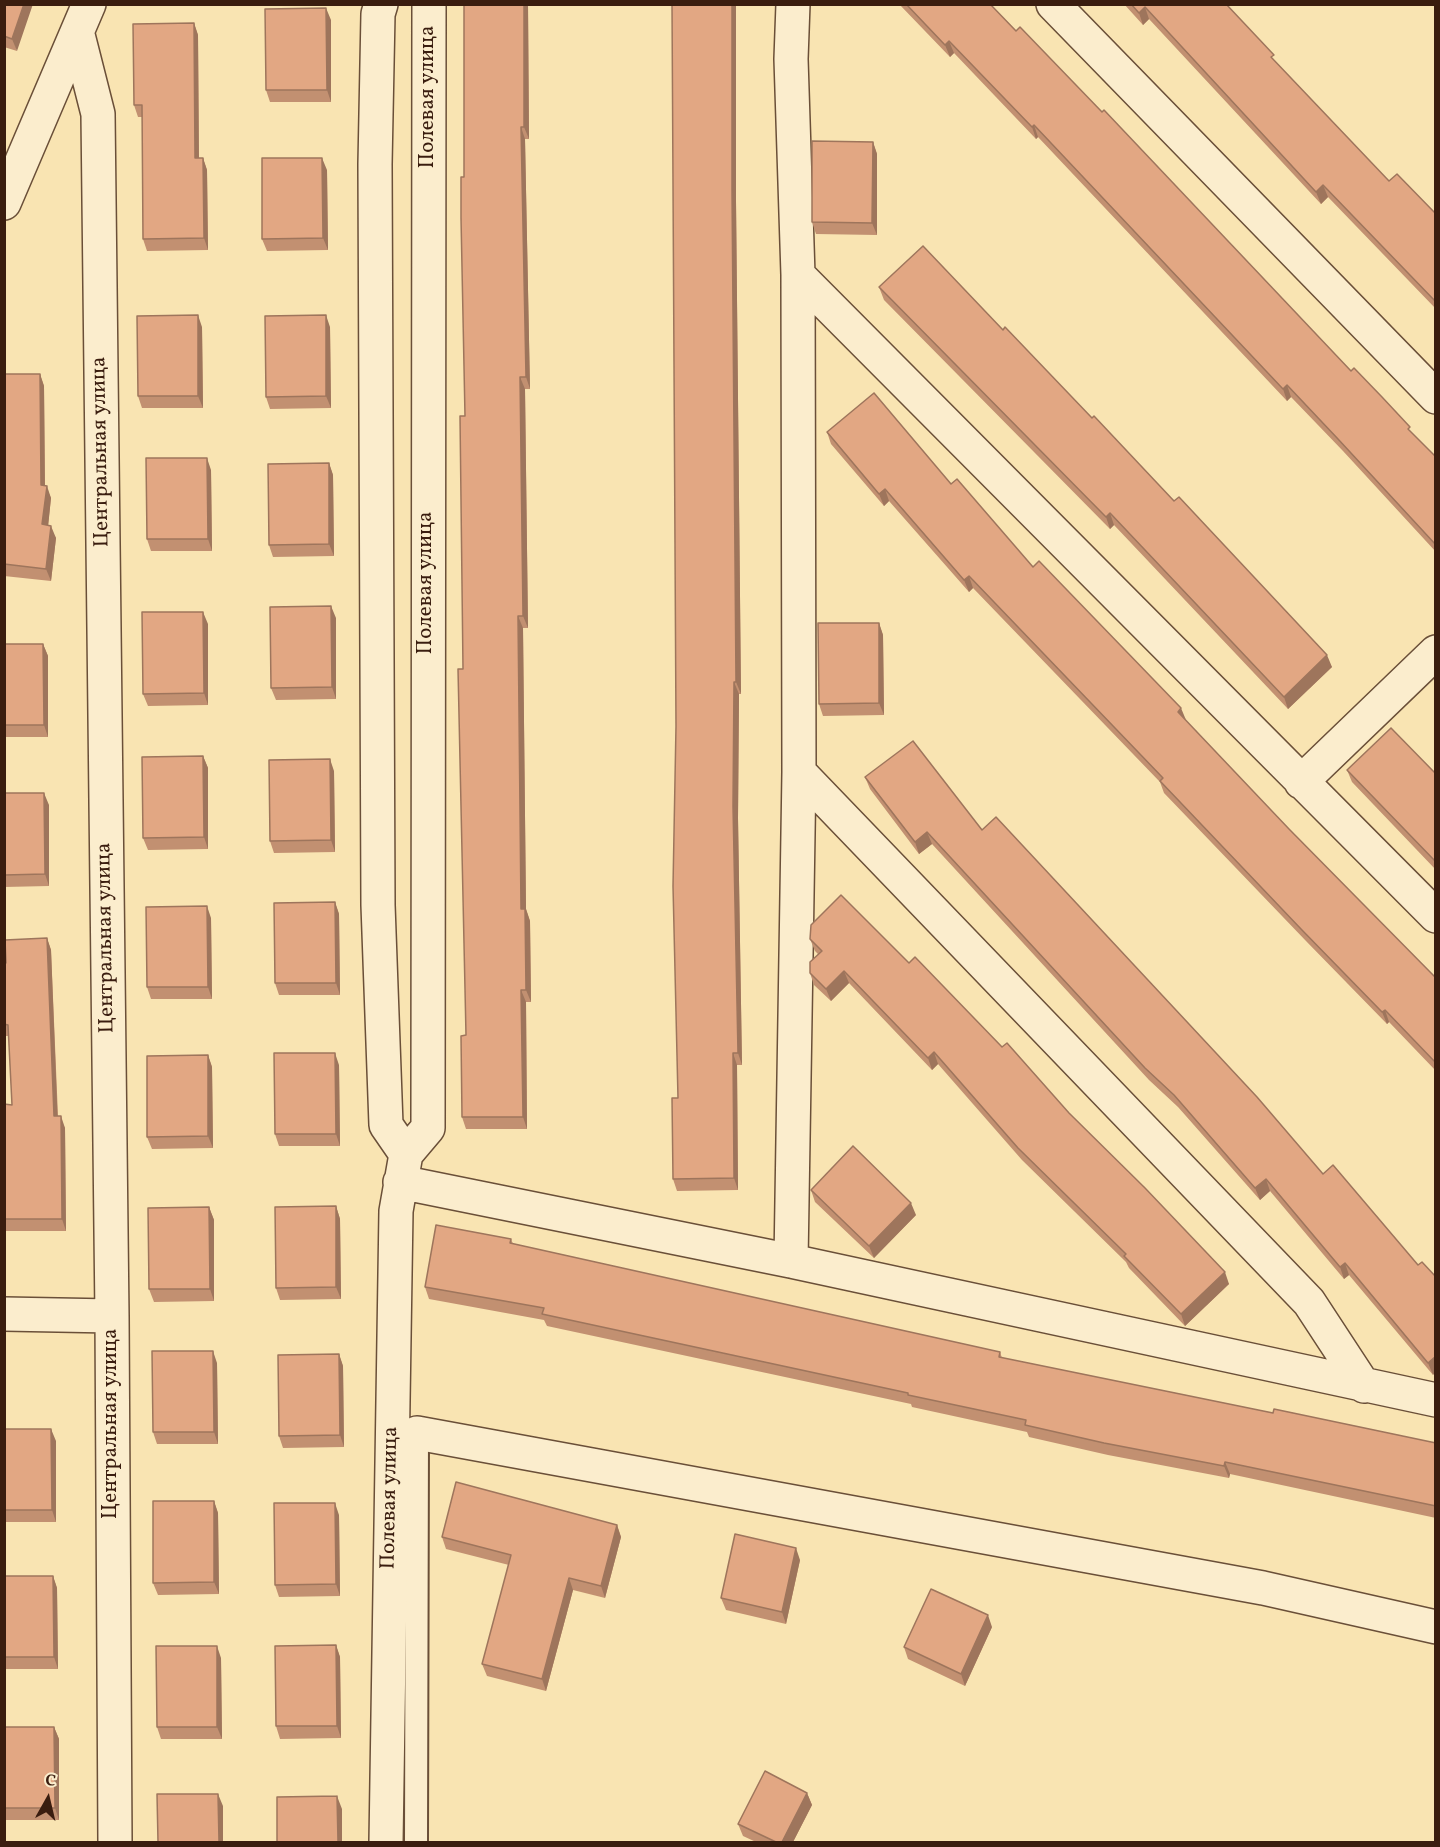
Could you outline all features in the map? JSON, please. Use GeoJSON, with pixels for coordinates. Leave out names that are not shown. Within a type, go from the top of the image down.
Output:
{"type":"FeatureCollection","features":[{"type":"Feature","properties":{"kind":"street"},"geometry":{"type":"LineString","coordinates":[[4,203],[78,35],[89,4]]}},
{"type":"Feature","properties":{"kind":"street"},"geometry":{"type":"LineString","coordinates":[[381,4],[378,14],[375,164],[378,905],[386,1125],[403,1168],[791,1261],[1436,1400]]}},
{"type":"Feature","properties":{"kind":"street","name":"Полевая улица"},"geometry":{"type":"LineString","coordinates":[[386,1842],[396,1211],[403,1168],[428,1128],[429,4]]}},
{"type":"Feature","properties":{"kind":"street"},"geometry":{"type":"LineString","coordinates":[[791,1261],[800,772],[798,275],[790,59],[793,4]]}},
{"type":"Feature","properties":{"kind":"street"},"geometry":{"type":"LineString","coordinates":[[1053,4],[1436,397]]}},
{"type":"Feature","properties":{"kind":"street","name":"Центральная улица"},"geometry":{"type":"LineString","coordinates":[[78,35],[98,114],[112,1316],[115,1842]]}},
{"type":"Feature","properties":{"kind":"street"},"geometry":{"type":"LineString","coordinates":[[798,275],[1436,916]]}},
{"type":"Feature","properties":{"kind":"street"},"geometry":{"type":"LineString","coordinates":[[375,559],[427,557]]}},
{"type":"Feature","properties":{"kind":"street"},"geometry":{"type":"LineString","coordinates":[[1301,782],[1436,652]]}},
{"type":"Feature","properties":{"kind":"street"},"geometry":{"type":"LineString","coordinates":[[800,772],[1309,1302],[1364,1386]]}},
{"type":"Feature","properties":{"kind":"street"},"geometry":{"type":"LineString","coordinates":[[4,1314],[112,1316]]}},
{"type":"Feature","properties":{"kind":"street"},"geometry":{"type":"LineString","coordinates":[[417,1433],[1251,1586],[1436,1627]]}},
{"type":"Feature","properties":{"kind":"lane"},"geometry":{"type":"LineString","coordinates":[[416,1842],[417,1433]]}},
{"type":"Feature","properties":{"kind":"building"},"geometry":{"type":"Polygon","coordinates":[[[4,4],[24,4],[12,39],[4,36],[4,4]]]}},
{"type":"Feature","properties":{"kind":"building"},"geometry":{"type":"Polygon","coordinates":[[[464,4],[524,4],[524,127],[521,127],[526,377],[520,377],[523,616],[518,616],[521,909],[525,909],[526,990],[521,990],[523,1117],[462,1117],[461,1036],[466,1035],[458,669],[463,669],[460,416],[465,416],[461,218],[461,177],[464,177],[464,4]]]}},
{"type":"Feature","properties":{"kind":"building"},"geometry":{"type":"Polygon","coordinates":[[[672,4],[732,4],[736,682],[734,682],[733,806],[738,1053],[733,1053],[734,1178],[673,1179],[672,1098],[678,1098],[673,886],[676,726],[672,4]]]}},
{"type":"Feature","properties":{"kind":"building"},"geometry":{"type":"Polygon","coordinates":[[[906,4],[990,4],[1016,31],[1020,27],[1102,112],[1104,110],[1351,371],[1354,368],[1382,397],[1410,427],[1408,429],[1436,457],[1436,545],[1287,385],[1283,389],[1034,125],[1032,127],[949,41],[945,45],[906,4]]]}},
{"type":"Feature","properties":{"kind":"building"},"geometry":{"type":"Polygon","coordinates":[[[1131,4],[1226,4],[1274,55],[1271,57],[1389,181],[1397,174],[1436,214],[1436,302],[1323,185],[1316,192],[1145,7],[1139,13],[1131,4]]]}},
{"type":"Feature","properties":{"kind":"building"},"geometry":{"type":"Polygon","coordinates":[[[326,8],[327,90],[266,90],[265,9],[326,8]]]}},
{"type":"Feature","properties":{"kind":"building"},"geometry":{"type":"Polygon","coordinates":[[[194,23],[195,158],[203,158],[204,238],[143,239],[142,105],[134,105],[133,24],[194,23]]]}},
{"type":"Feature","properties":{"kind":"building"},"geometry":{"type":"Polygon","coordinates":[[[812,141],[873,142],[872,223],[812,222],[812,141]]]}},
{"type":"Feature","properties":{"kind":"building"},"geometry":{"type":"Polygon","coordinates":[[[262,158],[322,158],[323,238],[262,239],[262,158]]]}},
{"type":"Feature","properties":{"kind":"building"},"geometry":{"type":"Polygon","coordinates":[[[923,246],[1003,330],[1005,327],[1092,418],[1094,416],[1174,501],[1179,497],[1327,655],[1284,697],[1110,513],[1106,517],[879,287],[923,246]]]}},
{"type":"Feature","properties":{"kind":"building"},"geometry":{"type":"Polygon","coordinates":[[[198,315],[198,396],[138,396],[137,316],[198,315]]]}},
{"type":"Feature","properties":{"kind":"building"},"geometry":{"type":"Polygon","coordinates":[[[326,315],[326,396],[266,397],[265,316],[326,315]]]}},
{"type":"Feature","properties":{"kind":"building"},"geometry":{"type":"Polygon","coordinates":[[[4,374],[40,374],[41,485],[47,486],[42,524],[51,526],[46,569],[4,564],[4,374]]]}},
{"type":"Feature","properties":{"kind":"building"},"geometry":{"type":"Polygon","coordinates":[[[874,393],[951,484],[957,479],[1033,567],[1039,561],[1181,708],[1178,712],[1289,829],[1436,978],[1436,1063],[1385,1010],[1382,1012],[1301,929],[1160,781],[1163,778],[969,576],[964,580],[885,489],[879,494],[827,432],[874,393]]]}},
{"type":"Feature","properties":{"kind":"building"},"geometry":{"type":"Polygon","coordinates":[[[146,458],[207,458],[208,539],[147,539],[146,458]]]}},
{"type":"Feature","properties":{"kind":"building"},"geometry":{"type":"Polygon","coordinates":[[[329,463],[329,544],[269,545],[268,464],[329,463]]]}},
{"type":"Feature","properties":{"kind":"building"},"geometry":{"type":"Polygon","coordinates":[[[331,606],[332,687],[271,688],[270,607],[331,606]]]}},
{"type":"Feature","properties":{"kind":"building"},"geometry":{"type":"Polygon","coordinates":[[[142,612],[203,612],[204,693],[143,694],[142,612]]]}},
{"type":"Feature","properties":{"kind":"building"},"geometry":{"type":"Polygon","coordinates":[[[818,623],[879,623],[879,703],[819,704],[818,623]]]}},
{"type":"Feature","properties":{"kind":"building"},"geometry":{"type":"Polygon","coordinates":[[[4,644],[43,644],[44,725],[4,725],[4,644]]]}},
{"type":"Feature","properties":{"kind":"building"},"geometry":{"type":"Polygon","coordinates":[[[1391,728],[1436,774],[1436,862],[1347,770],[1391,728]]]}},
{"type":"Feature","properties":{"kind":"building"},"geometry":{"type":"Polygon","coordinates":[[[913,741],[982,830],[996,817],[1257,1097],[1323,1174],[1333,1165],[1418,1265],[1422,1262],[1436,1277],[1436,1356],[1428,1363],[1345,1263],[1340,1267],[1266,1179],[1255,1188],[1174,1095],[1145,1068],[927,832],[915,842],[865,777],[913,741]]]}},
{"type":"Feature","properties":{"kind":"building"},"geometry":{"type":"Polygon","coordinates":[[[203,756],[204,837],[143,838],[142,757],[203,756]]]}},
{"type":"Feature","properties":{"kind":"building"},"geometry":{"type":"Polygon","coordinates":[[[330,759],[331,840],[270,841],[269,760],[330,759]]]}},
{"type":"Feature","properties":{"kind":"building"},"geometry":{"type":"Polygon","coordinates":[[[4,793],[44,793],[45,874],[4,875],[4,793]]]}},
{"type":"Feature","properties":{"kind":"building"},"geometry":{"type":"Polygon","coordinates":[[[841,895],[909,963],[915,957],[1002,1047],[1007,1043],[1069,1113],[1225,1272],[1181,1314],[1124,1256],[1126,1254],[1018,1148],[934,1052],[928,1058],[844,971],[826,989],[810,973],[810,962],[822,951],[810,939],[811,925],[841,895]]]}},
{"type":"Feature","properties":{"kind":"building"},"geometry":{"type":"Polygon","coordinates":[[[335,902],[336,983],[275,983],[274,903],[335,902]]]}},
{"type":"Feature","properties":{"kind":"building"},"geometry":{"type":"Polygon","coordinates":[[[207,906],[208,987],[147,987],[146,907],[207,906]]]}},
{"type":"Feature","properties":{"kind":"building"},"geometry":{"type":"Polygon","coordinates":[[[47,938],[54,1116],[61,1116],[62,1219],[4,1219],[4,1104],[12,1105],[8,1025],[4,1024],[5,940],[47,938]]]}},
{"type":"Feature","properties":{"kind":"building"},"geometry":{"type":"Polygon","coordinates":[[[274,1053],[335,1053],[336,1134],[275,1134],[274,1053]]]}},
{"type":"Feature","properties":{"kind":"building"},"geometry":{"type":"Polygon","coordinates":[[[208,1055],[208,1136],[147,1137],[147,1056],[208,1055]]]}},
{"type":"Feature","properties":{"kind":"building"},"geometry":{"type":"Polygon","coordinates":[[[853,1146],[911,1203],[869,1246],[811,1190],[853,1146]]]}},
{"type":"Feature","properties":{"kind":"building"},"geometry":{"type":"Polygon","coordinates":[[[336,1206],[336,1287],[276,1288],[275,1207],[336,1206]]]}},
{"type":"Feature","properties":{"kind":"building"},"geometry":{"type":"Polygon","coordinates":[[[209,1207],[210,1289],[149,1289],[148,1208],[209,1207]]]}},
{"type":"Feature","properties":{"kind":"building"},"geometry":{"type":"Polygon","coordinates":[[[436,1225],[511,1239],[510,1243],[1000,1352],[999,1357],[1273,1413],[1274,1409],[1436,1443],[1436,1506],[1225,1462],[1224,1466],[1104,1443],[1025,1425],[1026,1420],[542,1314],[544,1308],[425,1287],[436,1225]]]}},
{"type":"Feature","properties":{"kind":"building"},"geometry":{"type":"Polygon","coordinates":[[[152,1351],[213,1351],[214,1432],[153,1432],[152,1351]]]}},
{"type":"Feature","properties":{"kind":"building"},"geometry":{"type":"Polygon","coordinates":[[[339,1354],[340,1435],[279,1436],[278,1355],[339,1354]]]}},
{"type":"Feature","properties":{"kind":"building"},"geometry":{"type":"Polygon","coordinates":[[[4,1429],[51,1429],[52,1510],[4,1510],[4,1429]]]}},
{"type":"Feature","properties":{"kind":"building"},"geometry":{"type":"Polygon","coordinates":[[[456,1482],[617,1525],[601,1586],[569,1578],[542,1679],[482,1664],[511,1555],[442,1537],[456,1482]]]}},
{"type":"Feature","properties":{"kind":"building"},"geometry":{"type":"Polygon","coordinates":[[[153,1501],[214,1501],[214,1582],[153,1583],[153,1501]]]}},
{"type":"Feature","properties":{"kind":"building"},"geometry":{"type":"Polygon","coordinates":[[[274,1503],[335,1503],[336,1584],[275,1585],[274,1503]]]}},
{"type":"Feature","properties":{"kind":"building"},"geometry":{"type":"Polygon","coordinates":[[[735,1534],[796,1548],[782,1612],[721,1598],[735,1534]]]}},
{"type":"Feature","properties":{"kind":"building"},"geometry":{"type":"Polygon","coordinates":[[[4,1576],[53,1576],[54,1657],[4,1657],[4,1576]]]}},
{"type":"Feature","properties":{"kind":"building"},"geometry":{"type":"Polygon","coordinates":[[[931,1589],[988,1615],[961,1674],[904,1647],[931,1589]]]}},
{"type":"Feature","properties":{"kind":"building"},"geometry":{"type":"Polygon","coordinates":[[[336,1645],[337,1726],[276,1726],[275,1646],[336,1645]]]}},
{"type":"Feature","properties":{"kind":"building"},"geometry":{"type":"Polygon","coordinates":[[[156,1646],[217,1646],[217,1727],[157,1727],[156,1646]]]}},
{"type":"Feature","properties":{"kind":"building"},"geometry":{"type":"Polygon","coordinates":[[[4,1727],[54,1727],[55,1808],[4,1808],[4,1727]]]}},
{"type":"Feature","properties":{"kind":"building"},"geometry":{"type":"Polygon","coordinates":[[[765,1771],[807,1793],[782,1842],[776,1842],[738,1824],[765,1771]]]}},
{"type":"Feature","properties":{"kind":"building"},"geometry":{"type":"Polygon","coordinates":[[[157,1794],[218,1794],[219,1842],[158,1842],[157,1794]]]}},
{"type":"Feature","properties":{"kind":"building"},"geometry":{"type":"Polygon","coordinates":[[[337,1796],[338,1842],[277,1842],[277,1797],[337,1796]]]}}]}
